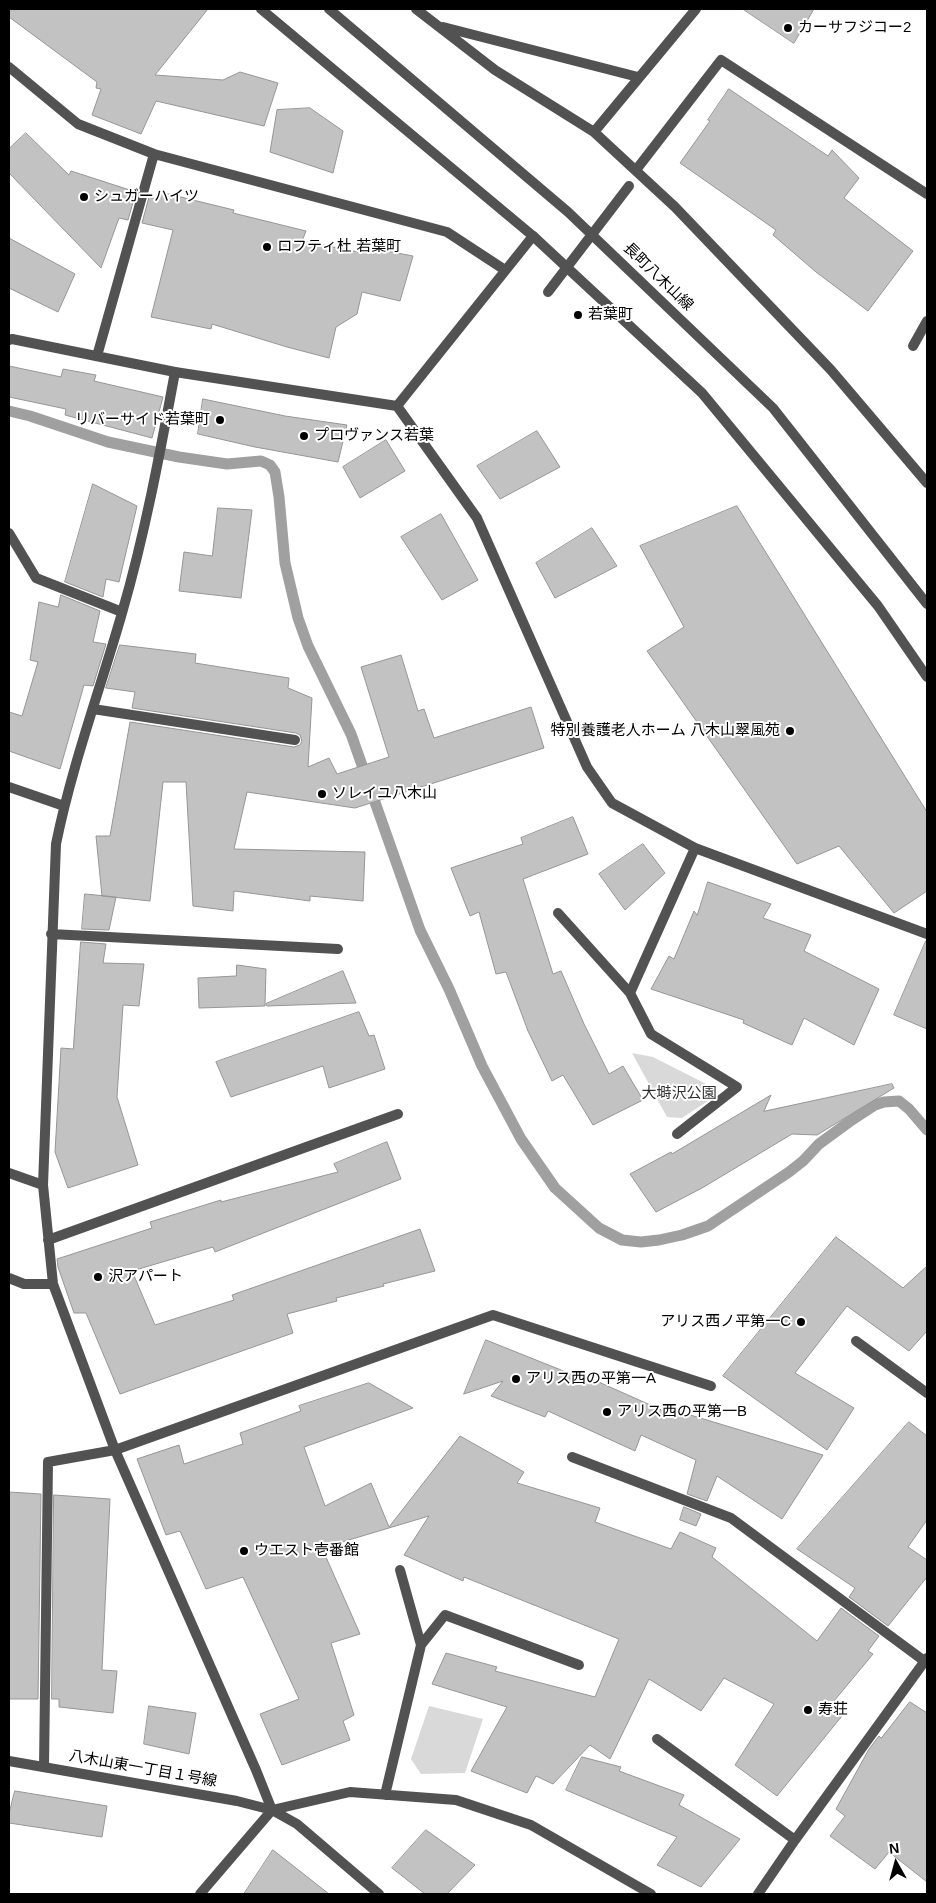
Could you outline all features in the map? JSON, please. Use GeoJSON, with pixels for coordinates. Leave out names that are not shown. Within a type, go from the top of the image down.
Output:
{"type":"FeatureCollection","features":[{"type":"Feature","properties":{"kind":"street"},"geometry":{"type":"LineString","coordinates":[[261,9],[533,236],[702,393],[878,606],[927,677]]}},
{"type":"Feature","properties":{"kind":"street","name":"長町八木山線"},"geometry":{"type":"LineString","coordinates":[[329,9],[568,212],[773,408],[927,604]]}},
{"type":"Feature","properties":{"kind":"street"},"geometry":{"type":"LineString","coordinates":[[416,9],[495,70],[594,132],[636,170],[675,207],[831,370],[927,483]]}},
{"type":"Feature","properties":{"kind":"street"},"geometry":{"type":"LineString","coordinates":[[594,132],[696,9]]}},
{"type":"Feature","properties":{"kind":"street"},"geometry":{"type":"LineString","coordinates":[[438,26],[638,78]]}},
{"type":"Feature","properties":{"kind":"street"},"geometry":{"type":"LineString","coordinates":[[636,170],[721,60],[927,194]]}},
{"type":"Feature","properties":{"kind":"street"},"geometry":{"type":"LineString","coordinates":[[9,67],[78,124],[154,154],[447,232],[505,270]]}},
{"type":"Feature","properties":{"kind":"street"},"geometry":{"type":"LineString","coordinates":[[98,356],[154,154]]}},
{"type":"Feature","properties":{"kind":"street"},"geometry":{"type":"LineString","coordinates":[[548,292],[629,186]]}},
{"type":"Feature","properties":{"kind":"street"},"geometry":{"type":"LineString","coordinates":[[398,406],[533,236]]}},
{"type":"Feature","properties":{"kind":"street"},"geometry":{"type":"LineString","coordinates":[[913,346],[927,321]]}},
{"type":"Feature","properties":{"kind":"street"},"geometry":{"type":"LineString","coordinates":[[9,340],[12,339],[175,372],[398,406],[477,518],[587,768],[612,804],[695,848],[927,934]]}},
{"type":"Feature","properties":{"kind":"street"},"geometry":{"type":"LineString","coordinates":[[175,372],[146,518],[122,612],[64,806],[56,844],[51,934],[43,1185],[53,1284],[115,1450],[272,1810],[297,1824],[379,1894]]}},
{"type":"Feature","properties":{"kind":"street"},"geometry":{"type":"LineString","coordinates":[[9,533],[36,578],[122,612]]}},
{"type":"Feature","properties":{"kind":"street"},"geometry":{"type":"LineString","coordinates":[[92,709],[295,740]]}},
{"type":"Feature","properties":{"kind":"street"},"geometry":{"type":"LineString","coordinates":[[9,788],[64,806]]}},
{"type":"Feature","properties":{"kind":"street"},"geometry":{"type":"LineString","coordinates":[[630,993],[695,848]]}},
{"type":"Feature","properties":{"kind":"street"},"geometry":{"type":"LineString","coordinates":[[558,913],[630,993],[651,1034],[737,1087],[677,1134]]}},
{"type":"Feature","properties":{"kind":"street"},"geometry":{"type":"LineString","coordinates":[[51,934],[338,949]]}},
{"type":"Feature","properties":{"kind":"street"},"geometry":{"type":"LineString","coordinates":[[48,1240],[398,1114]]}},
{"type":"Feature","properties":{"kind":"street"},"geometry":{"type":"LineString","coordinates":[[9,1173],[43,1185]]}},
{"type":"Feature","properties":{"kind":"street"},"geometry":{"type":"LineString","coordinates":[[9,1278],[24,1284],[53,1284]]}},
{"type":"Feature","properties":{"kind":"street"},"geometry":{"type":"LineString","coordinates":[[44,1767],[48,1462],[115,1450],[493,1315],[711,1386]]}},
{"type":"Feature","properties":{"kind":"street"},"geometry":{"type":"LineString","coordinates":[[856,1341],[927,1393]]}},
{"type":"Feature","properties":{"kind":"street"},"geometry":{"type":"LineString","coordinates":[[572,1457],[731,1518],[926,1661],[795,1840],[758,1894]]}},
{"type":"Feature","properties":{"kind":"street"},"geometry":{"type":"LineString","coordinates":[[400,1570],[421,1645]]}},
{"type":"Feature","properties":{"kind":"street"},"geometry":{"type":"LineString","coordinates":[[385,1795],[421,1645],[445,1615],[578,1665]]}},
{"type":"Feature","properties":{"kind":"street"},"geometry":{"type":"LineString","coordinates":[[657,1739],[795,1840]]}},
{"type":"Feature","properties":{"kind":"street","name":"八木山東一丁目１号線"},"geometry":{"type":"LineString","coordinates":[[9,1762],[237,1801],[272,1810]]}},
{"type":"Feature","properties":{"kind":"street"},"geometry":{"type":"LineString","coordinates":[[200,1894],[272,1810],[350,1792],[456,1800],[531,1825],[651,1894]]}},
{"type":"Feature","properties":{"kind":"green space","name":"大塒沢公園"},"geometry":{"type":"Polygon","coordinates":[[[632,1053],[653,1057],[716,1089],[714,1097],[682,1118],[667,1117],[632,1053]]]}},
{"type":"Feature","properties":{"kind":"green space"},"geometry":{"type":"Polygon","coordinates":[[[429,1706],[483,1719],[465,1773],[421,1774],[411,1759],[429,1706]]]}},
{"type":"Feature","properties":{"kind":"building"},"geometry":{"type":"Polygon","coordinates":[[[9,9],[208,9],[155,75],[223,80],[240,72],[278,83],[264,126],[156,101],[141,134],[92,115],[101,89],[96,88],[97,82],[9,17],[9,9]]]}},
{"type":"Feature","properties":{"kind":"building","name":"カーサフジコー2"},"geometry":{"type":"Polygon","coordinates":[[[743,9],[814,9],[794,43],[743,9]]]}},
{"type":"Feature","properties":{"kind":"building"},"geometry":{"type":"Polygon","coordinates":[[[729,89],[828,156],[832,150],[859,178],[844,198],[913,251],[868,311],[816,272],[773,235],[776,230],[680,163],[710,121],[708,120],[729,89]]]}},
{"type":"Feature","properties":{"kind":"building"},"geometry":{"type":"Polygon","coordinates":[[[310,108],[343,131],[333,173],[270,152],[277,110],[310,108]]]}},
{"type":"Feature","properties":{"kind":"building"},"geometry":{"type":"Polygon","coordinates":[[[26,133],[69,175],[71,171],[136,192],[128,220],[119,218],[101,268],[9,173],[9,149],[26,133]]]}},
{"type":"Feature","properties":{"kind":"building"},"geometry":{"type":"Polygon","coordinates":[[[160,192],[234,210],[233,213],[306,231],[302,241],[364,253],[366,247],[413,256],[400,301],[362,292],[357,314],[336,327],[329,358],[212,324],[211,329],[151,317],[173,230],[142,223],[149,197],[157,199],[160,192]]]}},
{"type":"Feature","properties":{"kind":"building"},"geometry":{"type":"Polygon","coordinates":[[[9,238],[75,274],[58,312],[9,288],[9,238]]]}},
{"type":"Feature","properties":{"kind":"building"},"geometry":{"type":"Polygon","coordinates":[[[9,366],[61,377],[63,369],[96,375],[94,381],[163,397],[152,438],[65,415],[66,409],[9,397],[9,366]]]}},
{"type":"Feature","properties":{"kind":"building"},"geometry":{"type":"Polygon","coordinates":[[[203,399],[285,416],[347,425],[338,462],[255,447],[198,434],[203,399]]]}},
{"type":"Feature","properties":{"kind":"building"},"geometry":{"type":"Polygon","coordinates":[[[537,431],[560,467],[500,499],[477,466],[537,431]]]}},
{"type":"Feature","properties":{"kind":"building"},"geometry":{"type":"Polygon","coordinates":[[[386,440],[405,471],[360,498],[343,467],[386,440]]]}},
{"type":"Feature","properties":{"kind":"building"},"geometry":{"type":"Polygon","coordinates":[[[93,484],[137,506],[119,582],[106,579],[103,597],[65,582],[93,484]]]}},
{"type":"Feature","properties":{"kind":"building","name":"特別養護老人ホーム 八木山翠風苑"},"geometry":{"type":"Polygon","coordinates":[[[737,506],[927,812],[927,891],[894,913],[839,846],[797,864],[647,651],[684,627],[640,546],[737,506]]]}},
{"type":"Feature","properties":{"kind":"building"},"geometry":{"type":"Polygon","coordinates":[[[218,508],[252,510],[241,598],[179,591],[184,552],[212,556],[218,508]]]}},
{"type":"Feature","properties":{"kind":"building"},"geometry":{"type":"Polygon","coordinates":[[[441,514],[478,580],[442,600],[401,537],[441,514]]]}},
{"type":"Feature","properties":{"kind":"building"},"geometry":{"type":"Polygon","coordinates":[[[592,528],[617,566],[555,598],[536,563],[592,528]]]}},
{"type":"Feature","properties":{"kind":"building"},"geometry":{"type":"Polygon","coordinates":[[[61,595],[100,611],[93,642],[106,644],[93,686],[84,685],[60,769],[9,751],[9,712],[22,716],[38,662],[30,660],[39,602],[58,607],[61,595]]]}},
{"type":"Feature","properties":{"kind":"building"},"geometry":{"type":"Polygon","coordinates":[[[120,645],[196,654],[195,663],[289,678],[288,688],[312,698],[308,767],[329,758],[337,774],[389,757],[361,667],[401,655],[418,711],[424,709],[434,738],[531,707],[544,748],[355,808],[247,792],[234,849],[365,852],[363,901],[310,896],[310,901],[234,891],[233,911],[193,906],[186,782],[163,782],[150,901],[102,896],[96,836],[110,836],[130,722],[294,747],[300,745],[302,741],[300,735],[296,733],[132,708],[135,692],[106,688],[120,645]]]}},
{"type":"Feature","properties":{"kind":"building"},"geometry":{"type":"Polygon","coordinates":[[[573,817],[588,854],[523,879],[553,974],[561,971],[584,1024],[609,1074],[623,1066],[643,1100],[593,1125],[563,1075],[552,1081],[528,1031],[506,972],[496,974],[479,912],[470,916],[451,868],[523,844],[521,838],[573,817]]]}},
{"type":"Feature","properties":{"kind":"building"},"geometry":{"type":"Polygon","coordinates":[[[643,844],[665,873],[625,910],[599,874],[643,844]]]}},
{"type":"Feature","properties":{"kind":"building"},"geometry":{"type":"Polygon","coordinates":[[[708,882],[771,904],[763,918],[811,935],[804,951],[879,989],[854,1045],[804,1018],[792,1045],[743,1023],[744,1020],[651,989],[669,956],[674,959],[694,911],[697,915],[708,882]]]}},
{"type":"Feature","properties":{"kind":"building"},"geometry":{"type":"Polygon","coordinates":[[[85,894],[116,897],[109,930],[82,929],[85,894]]]}},
{"type":"Feature","properties":{"kind":"building"},"geometry":{"type":"Polygon","coordinates":[[[927,941],[927,1029],[894,1015],[927,941]]]}},
{"type":"Feature","properties":{"kind":"building"},"geometry":{"type":"Polygon","coordinates":[[[81,942],[106,944],[103,963],[144,964],[139,1006],[123,1005],[117,1097],[138,1165],[68,1188],[55,1152],[61,1048],[73,1049],[81,942]]]}},
{"type":"Feature","properties":{"kind":"building"},"geometry":{"type":"Polygon","coordinates":[[[237,965],[266,969],[265,1006],[199,1008],[198,978],[236,976],[237,965]]]}},
{"type":"Feature","properties":{"kind":"building"},"geometry":{"type":"Polygon","coordinates":[[[343,971],[356,1003],[267,1006],[266,1004],[343,971]]]}},
{"type":"Feature","properties":{"kind":"building"},"geometry":{"type":"Polygon","coordinates":[[[359,1012],[369,1036],[374,1035],[385,1069],[329,1088],[323,1066],[231,1097],[216,1062],[359,1012]]]}},
{"type":"Feature","properties":{"kind":"building"},"geometry":{"type":"Polygon","coordinates":[[[892,1084],[894,1088],[817,1135],[792,1134],[702,1188],[656,1212],[630,1174],[671,1152],[672,1154],[771,1095],[764,1111],[892,1084]]]}},
{"type":"Feature","properties":{"kind":"building"},"geometry":{"type":"Polygon","coordinates":[[[387,1142],[401,1179],[215,1252],[213,1247],[132,1271],[155,1325],[234,1300],[232,1295],[420,1229],[435,1271],[383,1284],[384,1286],[336,1298],[337,1301],[287,1314],[293,1333],[120,1394],[86,1313],[74,1313],[57,1259],[152,1228],[150,1222],[221,1200],[221,1202],[338,1172],[334,1164],[387,1142]]]}},
{"type":"Feature","properties":{"kind":"building"},"geometry":{"type":"Polygon","coordinates":[[[836,1237],[903,1288],[927,1266],[927,1331],[909,1351],[847,1306],[795,1373],[854,1408],[827,1450],[723,1376],[836,1237]]]}},
{"type":"Feature","properties":{"kind":"building"},"geometry":{"type":"Polygon","coordinates":[[[486,1340],[581,1378],[583,1375],[675,1416],[677,1411],[823,1455],[782,1519],[717,1476],[707,1501],[687,1494],[696,1460],[641,1435],[635,1451],[548,1411],[545,1417],[491,1396],[503,1381],[464,1394],[486,1340]]]}},
{"type":"Feature","properties":{"kind":"building"},"geometry":{"type":"Polygon","coordinates":[[[369,1383],[413,1408],[304,1447],[325,1506],[371,1483],[389,1527],[460,1436],[524,1472],[517,1483],[600,1508],[595,1522],[671,1549],[680,1532],[716,1548],[712,1557],[817,1641],[841,1608],[879,1636],[868,1651],[873,1654],[834,1701],[846,1711],[777,1796],[735,1765],[774,1704],[724,1678],[701,1711],[649,1679],[610,1759],[590,1745],[553,1784],[536,1776],[527,1793],[471,1771],[507,1707],[432,1684],[446,1653],[497,1667],[495,1671],[595,1697],[619,1639],[464,1577],[463,1581],[404,1555],[429,1516],[322,1548],[360,1634],[331,1643],[354,1715],[343,1721],[350,1740],[282,1765],[260,1714],[299,1699],[243,1577],[206,1589],[180,1531],[166,1535],[137,1459],[179,1445],[184,1464],[243,1444],[240,1433],[301,1411],[299,1406],[369,1383]]]}},
{"type":"Feature","properties":{"kind":"building"},"geometry":{"type":"Polygon","coordinates":[[[909,1422],[927,1436],[927,1520],[908,1547],[927,1560],[927,1577],[888,1626],[849,1597],[855,1588],[797,1549],[909,1422]]]}},
{"type":"Feature","properties":{"kind":"building"},"geometry":{"type":"Polygon","coordinates":[[[9,1492],[41,1494],[38,1699],[9,1699],[9,1492]]]}},
{"type":"Feature","properties":{"kind":"building"},"geometry":{"type":"Polygon","coordinates":[[[54,1495],[110,1499],[102,1670],[117,1671],[113,1713],[59,1707],[59,1699],[52,1699],[54,1495]]]}},
{"type":"Feature","properties":{"kind":"building"},"geometry":{"type":"Polygon","coordinates":[[[684,1507],[701,1514],[696,1526],[680,1520],[684,1507]]]}},
{"type":"Feature","properties":{"kind":"building"},"geometry":{"type":"Polygon","coordinates":[[[910,1702],[927,1713],[927,1882],[889,1852],[875,1869],[830,1836],[845,1816],[836,1809],[869,1749],[879,1736],[881,1738],[910,1702]]]}},
{"type":"Feature","properties":{"kind":"building"},"geometry":{"type":"Polygon","coordinates":[[[149,1706],[196,1713],[189,1754],[144,1744],[149,1706]]]}},
{"type":"Feature","properties":{"kind":"building"},"geometry":{"type":"Polygon","coordinates":[[[582,1757],[621,1767],[619,1771],[684,1795],[679,1805],[740,1839],[701,1887],[657,1865],[677,1837],[566,1790],[582,1757]]]}},
{"type":"Feature","properties":{"kind":"building"},"geometry":{"type":"Polygon","coordinates":[[[15,1791],[107,1806],[102,1837],[9,1823],[9,1814],[15,1791]]]}},
{"type":"Feature","properties":{"kind":"building"},"geometry":{"type":"Polygon","coordinates":[[[426,1830],[475,1865],[447,1894],[425,1894],[392,1868],[426,1830]]]}},
{"type":"Feature","properties":{"kind":"building"},"geometry":{"type":"Polygon","coordinates":[[[273,1850],[329,1894],[244,1894],[273,1850]]]}},
{"type":"Feature","properties":{"kind":"waterway"},"geometry":{"type":"LineString","coordinates":[[9,411],[30,416],[108,442],[179,457],[227,464],[261,461],[270,465],[275,472],[285,563],[298,618],[308,646],[351,734],[420,930],[449,989],[482,1066],[521,1139],[555,1188],[599,1228],[622,1240],[641,1242],[682,1235],[708,1226],[789,1172],[803,1161],[819,1144],[849,1122],[875,1105],[884,1102],[899,1101],[909,1109],[927,1130]]}},
{"type":"Feature","properties":{"kind":"place","name":"カーサフジコー2"},"geometry":{"type":"Point","coordinates":[788,28]}},
{"type":"Feature","properties":{"kind":"place","name":"シュガーハイツ"},"geometry":{"type":"Point","coordinates":[84,197]}},
{"type":"Feature","properties":{"kind":"place","name":"ロフティ杜 若葉町"},"geometry":{"type":"Point","coordinates":[267,247]}},
{"type":"Feature","properties":{"kind":"place","name":"若葉町"},"geometry":{"type":"Point","coordinates":[578,315]}},
{"type":"Feature","properties":{"kind":"place","name":"リバーサイド若葉町"},"geometry":{"type":"Point","coordinates":[220,420]}},
{"type":"Feature","properties":{"kind":"place","name":"プロヴァンス若葉"},"geometry":{"type":"Point","coordinates":[304,436]}},
{"type":"Feature","properties":{"kind":"place","name":"特別養護老人ホーム 八木山翠風苑"},"geometry":{"type":"Point","coordinates":[790,731]}},
{"type":"Feature","properties":{"kind":"place","name":"ソレイユ八木山"},"geometry":{"type":"Point","coordinates":[322,794]}},
{"type":"Feature","properties":{"kind":"place","name":"沢アパート"},"geometry":{"type":"Point","coordinates":[98,1277]}},
{"type":"Feature","properties":{"kind":"place","name":"アリス西ノ平第一C"},"geometry":{"type":"Point","coordinates":[801,1322]}},
{"type":"Feature","properties":{"kind":"place","name":"アリス西の平第一A"},"geometry":{"type":"Point","coordinates":[516,1379]}},
{"type":"Feature","properties":{"kind":"place","name":"アリス西の平第一B"},"geometry":{"type":"Point","coordinates":[607,1412]}},
{"type":"Feature","properties":{"kind":"place","name":"ウエスト壱番館"},"geometry":{"type":"Point","coordinates":[244,1551]}},
{"type":"Feature","properties":{"kind":"place","name":"寿荘"},"geometry":{"type":"Point","coordinates":[808,1710]}}]}
